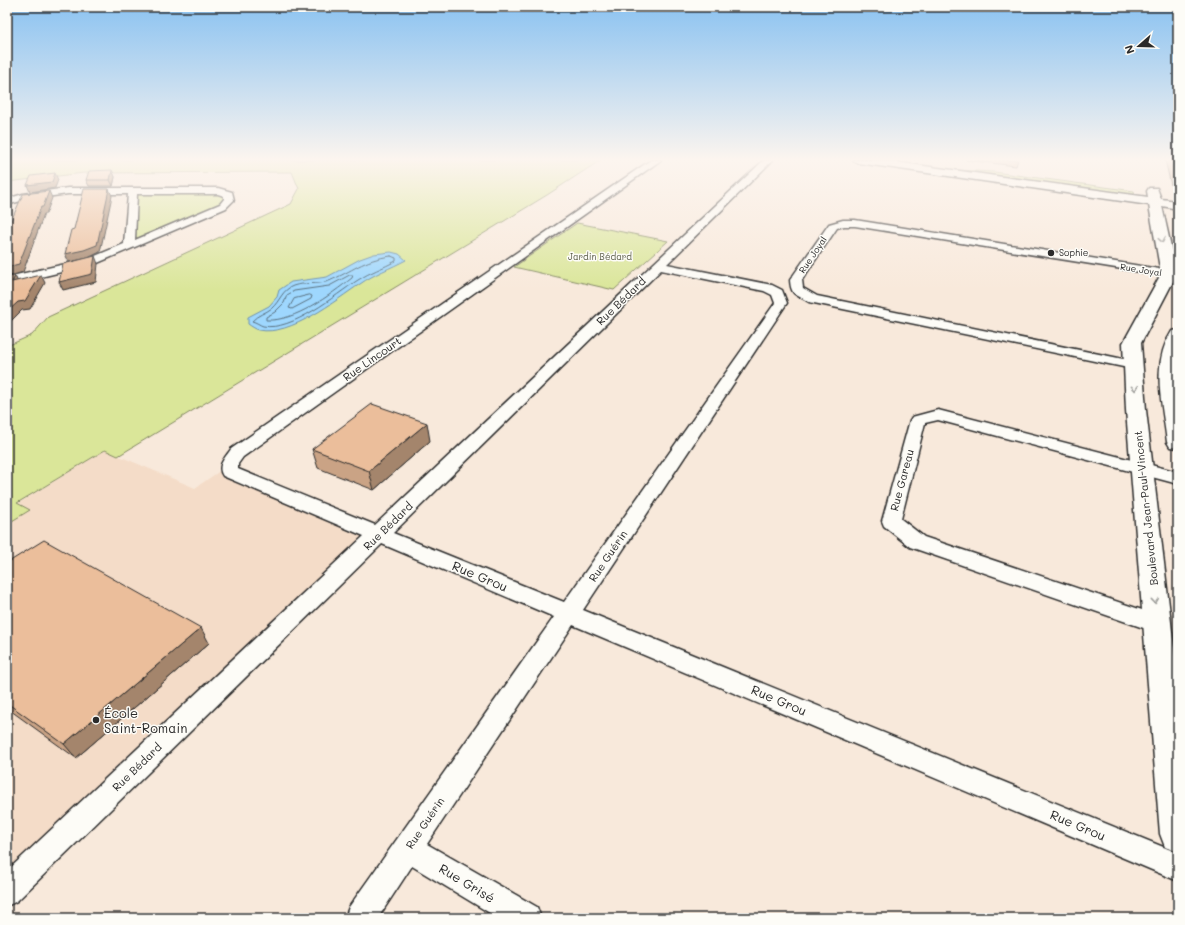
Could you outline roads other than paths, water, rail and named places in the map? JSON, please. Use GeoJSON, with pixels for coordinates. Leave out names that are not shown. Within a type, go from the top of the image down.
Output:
{"type":"FeatureCollection","features":[{"type":"Feature","properties":{"kind":"street"},"geometry":{"type":"LineString","coordinates":[[129,246],[133,203]]}},
{"type":"Feature","properties":{"kind":"street"},"geometry":{"type":"LineString","coordinates":[[7,281],[90,262],[223,206],[226,203]]}},
{"type":"Feature","properties":{"kind":"street","name":"Rue Lincourt"},"geometry":{"type":"LineString","coordinates":[[379,534],[229,472],[229,464],[237,453],[595,203]]}},
{"type":"Feature","properties":{"kind":"street","name":"Rue Bédard"},"geometry":{"type":"LineString","coordinates":[[7,891],[724,203]]}},
{"type":"Feature","properties":{"kind":"street"},"geometry":{"type":"LineString","coordinates":[[1156,203],[1174,275]]}},
{"type":"Feature","properties":{"kind":"street","name":"Rue Joyal"},"geometry":{"type":"LineString","coordinates":[[1133,365],[813,299],[797,290],[796,280],[833,226],[843,223],[854,223],[1174,275]]}},
{"type":"Feature","properties":{"kind":"street","name":"Rue Guérin"},"geometry":{"type":"LineString","coordinates":[[360,918],[781,303],[778,293],[768,288],[658,266]]}},
{"type":"Feature","properties":{"kind":"street","name":"Boulevard Jean-Paul-Vincent"},"geometry":{"type":"LineString","coordinates":[[1174,275],[1132,343],[1142,468],[1178,834]]}},
{"type":"Feature","properties":{"kind":"street"},"geometry":{"type":"LineString","coordinates":[[1178,335],[1171,349],[1168,374],[1178,442]]}},
{"type":"Feature","properties":{"kind":"street","name":"Rue Gareau"},"geometry":{"type":"LineString","coordinates":[[1158,624],[917,542],[891,520],[918,420],[938,415],[1178,478]]}},
{"type":"Feature","properties":{"kind":"street","name":"Rue Grou"},"geometry":{"type":"LineString","coordinates":[[379,534],[1178,867]]}},
{"type":"Feature","properties":{"kind":"street","name":"Rue Grisé"},"geometry":{"type":"LineString","coordinates":[[408,848],[526,918]]}},
{"type":"Feature","properties":{"kind":"water"},"geometry":{"type":"Polygon","coordinates":[[[391,252],[399,254],[406,260],[371,277],[312,316],[298,323],[271,331],[259,330],[248,324],[248,317],[269,306],[277,297],[279,290],[291,282],[327,277],[360,259],[374,254],[391,252]]]}},
{"type":"Feature","properties":{"kind":"place","name":"Sophie"},"geometry":{"type":"Point","coordinates":[1051,253]}},
{"type":"Feature","properties":{"kind":"place","name":"École Saint-Romain"},"geometry":{"type":"Point","coordinates":[96,720]}},
{"type":"Feature","properties":{"kind":"park label","name":"Jardin Bédard"},"geometry":{"type":"Point","coordinates":[600,257]}}]}
